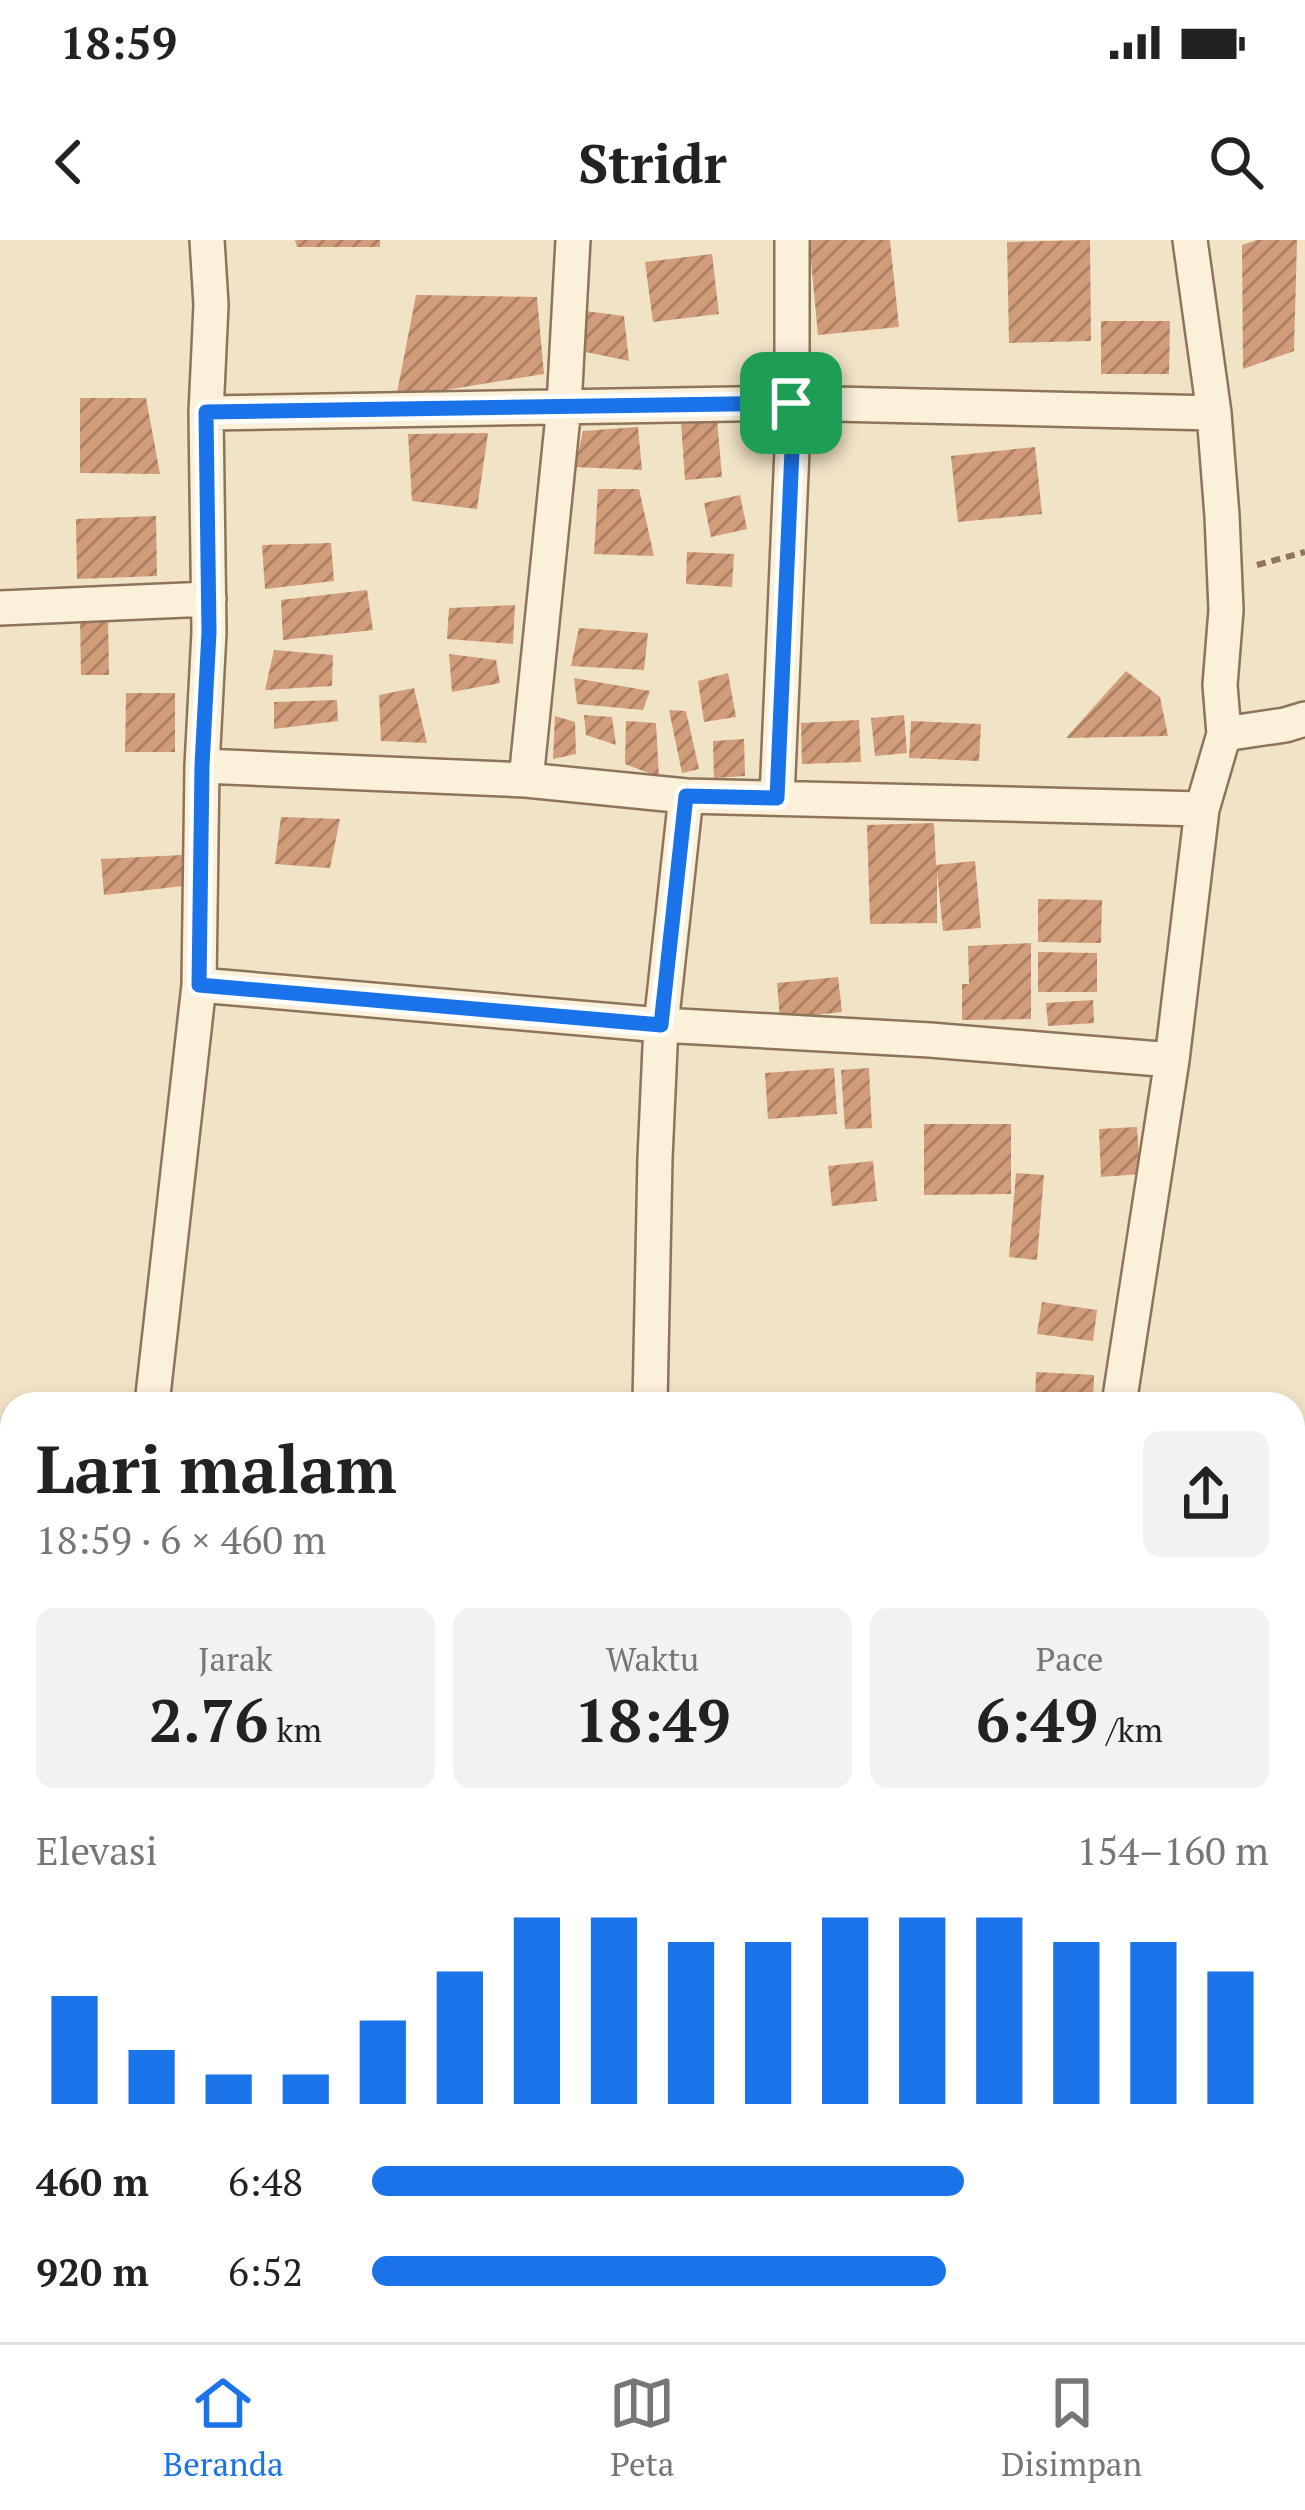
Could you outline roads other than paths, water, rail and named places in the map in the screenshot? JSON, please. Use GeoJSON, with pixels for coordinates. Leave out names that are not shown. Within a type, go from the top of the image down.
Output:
{"type":"FeatureCollection","features":[{"type":"Feature","properties":{"kind":"street"},"geometry":{"type":"LineString","coordinates":[[153,1392],[199,985],[209,599],[206,412],[211,305],[207,240]]}},
{"type":"Feature","properties":{"kind":"street"},"geometry":{"type":"LineString","coordinates":[[526,780],[564,406],[573,240]]}},
{"type":"Feature","properties":{"kind":"street"},"geometry":{"type":"LineString","coordinates":[[777,798],[792,450],[792,240]]}},
{"type":"Feature","properties":{"kind":"street"},"geometry":{"type":"LineString","coordinates":[[1121,1392],[1172,1060],[1202,809],[1224,734],[1220,685],[1226,610],[1214,413],[1190,240]]}},
{"type":"Feature","properties":{"kind":"street"},"geometry":{"type":"LineString","coordinates":[[206,412],[791,403],[1214,413]]}},
{"type":"Feature","properties":{"kind":"street"},"geometry":{"type":"LineString","coordinates":[[0,608],[209,599]]}},
{"type":"Feature","properties":{"kind":"street"},"geometry":{"type":"LineString","coordinates":[[1224,734],[1305,719]]}},
{"type":"Feature","properties":{"kind":"street"},"geometry":{"type":"LineString","coordinates":[[202,766],[526,780],[686,796],[1202,809]]}},
{"type":"Feature","properties":{"kind":"street"},"geometry":{"type":"LineString","coordinates":[[650,1392],[661,1025],[686,796]]}},
{"type":"Feature","properties":{"kind":"street"},"geometry":{"type":"LineString","coordinates":[[199,985],[661,1025],[1172,1060]]}}]}
